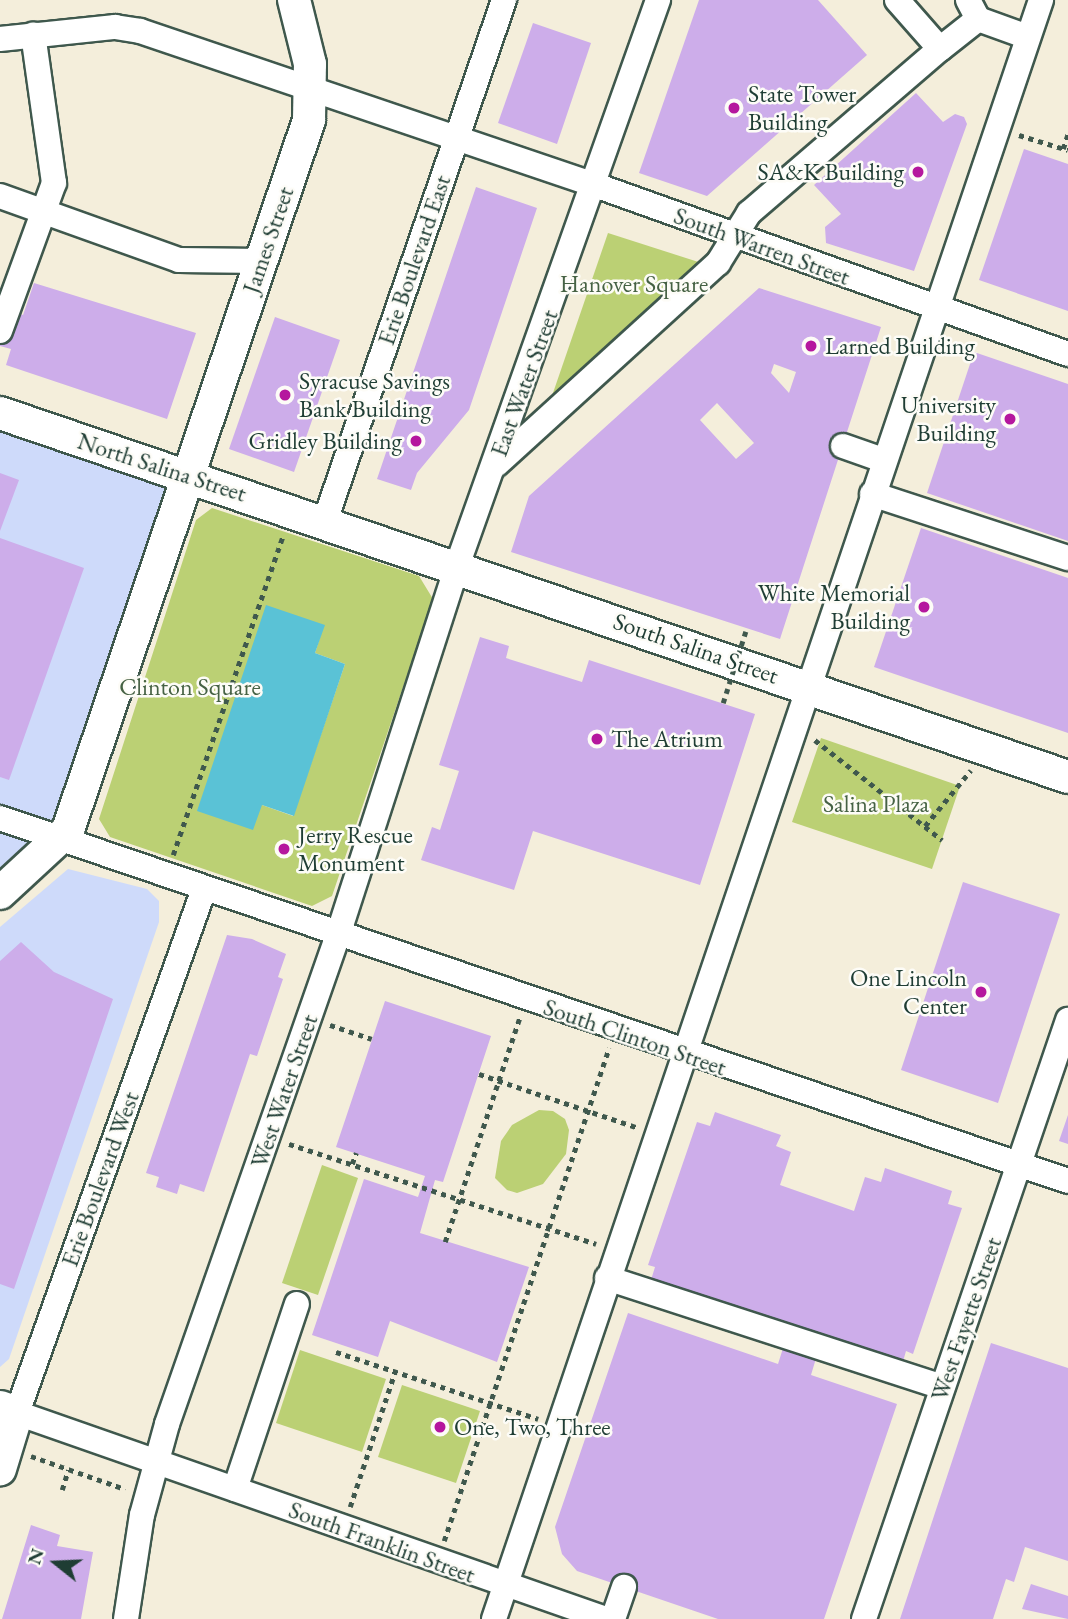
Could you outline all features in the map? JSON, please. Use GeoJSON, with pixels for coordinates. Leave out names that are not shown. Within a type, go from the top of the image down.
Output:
{"type":"FeatureCollection","features":[{"type":"Feature","properties":{"kind":"main road","name":"James Street"},"geometry":{"type":"LineString","coordinates":[[60,839],[68,830],[309,120],[310,64],[294,0]]}},
{"type":"Feature","properties":{"kind":"main road","name":"North Salina Street"},"geometry":{"type":"LineString","coordinates":[[0,413],[324,521]]}},
{"type":"Feature","properties":{"kind":"main road","name":"South Salina Street"},"geometry":{"type":"LineString","coordinates":[[324,521],[1068,777]]}},
{"type":"Feature","properties":{"kind":"main road"},"geometry":{"type":"LineString","coordinates":[[0,892],[60,839]]}},
{"type":"Feature","properties":{"kind":"main road","name":"Erie Boulevard West"},"geometry":{"type":"LineString","coordinates":[[0,1469],[8,1410]]}},
{"type":"Feature","properties":{"kind":"street","name":"Erie Boulevard East"},"geometry":{"type":"LineString","coordinates":[[324,521],[503,0]]}},
{"type":"Feature","properties":{"kind":"street","name":"East Water Street"},"geometry":{"type":"LineString","coordinates":[[457,566],[595,185],[658,0]]}},
{"type":"Feature","properties":{"kind":"street"},"geometry":{"type":"LineString","coordinates":[[897,0],[940,49]]}},
{"type":"Feature","properties":{"kind":"street"},"geometry":{"type":"LineString","coordinates":[[495,1619],[557,1425],[1041,0]]}},
{"type":"Feature","properties":{"kind":"street"},"geometry":{"type":"LineString","coordinates":[[494,467],[718,263],[749,213],[940,49],[973,10],[1028,37]]}},
{"type":"Feature","properties":{"kind":"street","name":"South Warren Street"},"geometry":{"type":"LineString","coordinates":[[0,39],[115,27],[140,32],[595,185],[935,310],[1068,354]]}},
{"type":"Feature","properties":{"kind":"street"},"geometry":{"type":"LineString","coordinates":[[0,331],[54,183],[52,147],[33,34]]}},
{"type":"Feature","properties":{"kind":"street"},"geometry":{"type":"LineString","coordinates":[[0,196],[179,260],[261,261]]}},
{"type":"Feature","properties":{"kind":"street"},"geometry":{"type":"LineString","coordinates":[[843,446],[883,460]]}},
{"type":"Feature","properties":{"kind":"street"},"geometry":{"type":"LineString","coordinates":[[872,494],[1068,558]]}},
{"type":"Feature","properties":{"kind":"street","name":"West Water Street"},"geometry":{"type":"LineString","coordinates":[[126,1619],[142,1515],[158,1462],[338,935],[457,566]]}},
{"type":"Feature","properties":{"kind":"street","name":"South Clinton Street"},"geometry":{"type":"LineString","coordinates":[[0,818],[526,1000],[1068,1181]]}},
{"type":"Feature","properties":{"kind":"street","name":"Erie Boulevard West"},"geometry":{"type":"LineString","coordinates":[[8,1410],[204,889]]}},
{"type":"Feature","properties":{"kind":"street","name":"West Fayette Street"},"geometry":{"type":"LineString","coordinates":[[864,1619],[1068,1020]]}},
{"type":"Feature","properties":{"kind":"street"},"geometry":{"type":"LineString","coordinates":[[607,1278],[942,1387]]}},
{"type":"Feature","properties":{"kind":"street"},"geometry":{"type":"LineString","coordinates":[[235,1489],[297,1304]]}},
{"type":"Feature","properties":{"kind":"street","name":"South Franklin Street"},"geometry":{"type":"LineString","coordinates":[[8,1410],[505,1586],[606,1619]]}},
{"type":"Feature","properties":{"kind":"street"},"geometry":{"type":"LineString","coordinates":[[613,1619],[624,1587]]}},
{"type":"Feature","properties":{"kind":"path"},"geometry":{"type":"LineString","coordinates":[[998,128],[1066,149],[1068,134]]}},
{"type":"Feature","properties":{"kind":"path"},"geometry":{"type":"LineString","coordinates":[[172,858],[284,532]]}},
{"type":"Feature","properties":{"kind":"path"},"geometry":{"type":"LineString","coordinates":[[723,703],[746,630]]}},
{"type":"Feature","properties":{"kind":"path"},"geometry":{"type":"LineString","coordinates":[[795,724],[942,840]]}},
{"type":"Feature","properties":{"kind":"path"},"geometry":{"type":"LineString","coordinates":[[925,826],[988,749]]}},
{"type":"Feature","properties":{"kind":"path"},"geometry":{"type":"LineString","coordinates":[[445,1242],[526,1000]]}},
{"type":"Feature","properties":{"kind":"path"},"geometry":{"type":"LineString","coordinates":[[309,1018],[372,1039]]}},
{"type":"Feature","properties":{"kind":"path"},"geometry":{"type":"LineString","coordinates":[[437,1561],[615,1030]]}},
{"type":"Feature","properties":{"kind":"path"},"geometry":{"type":"LineString","coordinates":[[479,1074],[657,1133]]}},
{"type":"Feature","properties":{"kind":"path"},"geometry":{"type":"LineString","coordinates":[[268,1137],[617,1251]]}},
{"type":"Feature","properties":{"kind":"path"},"geometry":{"type":"LineString","coordinates":[[352,1164],[356,1153]]}},
{"type":"Feature","properties":{"kind":"path"},"geometry":{"type":"LineString","coordinates":[[336,1352],[557,1425]]}},
{"type":"Feature","properties":{"kind":"path"},"geometry":{"type":"LineString","coordinates":[[343,1528],[395,1372]]}},
{"type":"Feature","properties":{"kind":"path"},"geometry":{"type":"LineString","coordinates":[[41,1459],[125,1489]]}},
{"type":"Feature","properties":{"kind":"path"},"geometry":{"type":"LineString","coordinates":[[62,1490],[68,1470]]}},
{"type":"Feature","properties":{"kind":"shaded area"},"geometry":{"type":"Polygon","coordinates":[[[0,412],[189,476],[68,830],[0,893],[0,412]]]}},
{"type":"Feature","properties":{"kind":"shaded area"},"geometry":{"type":"Polygon","coordinates":[[[68,869],[147,889],[159,901],[159,922],[9,1359],[0,1367],[0,927],[68,869]]]}},
{"type":"Feature","properties":{"kind":"green space","name":"Hanover Square"},"geometry":{"type":"Polygon","coordinates":[[[608,233],[714,267],[543,422],[608,233]]]}},
{"type":"Feature","properties":{"kind":"green space","name":"Clinton Square"},"geometry":{"type":"Polygon","coordinates":[[[212,508],[419,576],[433,599],[332,896],[312,906],[110,837],[99,819],[196,520],[212,508]],[[324,625],[262,805],[293,816],[345,664],[315,653],[324,625]]]}},
{"type":"Feature","properties":{"kind":"green space","name":"Salina Plaza"},"geometry":{"type":"Polygon","coordinates":[[[821,738],[960,786],[932,869],[792,822],[821,738]]]}},
{"type":"Feature","properties":{"kind":"green space"},"geometry":{"type":"Polygon","coordinates":[[[539,1110],[553,1111],[565,1119],[569,1130],[566,1154],[543,1184],[517,1193],[507,1190],[495,1178],[501,1141],[512,1125],[539,1110]]]}},
{"type":"Feature","properties":{"kind":"green space"},"geometry":{"type":"Polygon","coordinates":[[[322,1165],[358,1178],[318,1295],[282,1283],[322,1165]]]}},
{"type":"Feature","properties":{"kind":"green space"},"geometry":{"type":"Polygon","coordinates":[[[300,1350],[386,1379],[362,1452],[276,1423],[300,1350]]]}},
{"type":"Feature","properties":{"kind":"green space"},"geometry":{"type":"Polygon","coordinates":[[[402,1385],[480,1411],[456,1483],[378,1457],[402,1385]]]}},
{"type":"Feature","properties":{"kind":"water"},"geometry":{"type":"Polygon","coordinates":[[[266,605],[325,625],[315,653],[345,664],[294,816],[262,805],[253,830],[197,811],[266,605]]]}},
{"type":"Feature","properties":{"kind":"building","name":"State Tower Building"},"geometry":{"type":"Polygon","coordinates":[[[699,0],[818,0],[867,55],[707,196],[639,173],[699,0]]]}},
{"type":"Feature","properties":{"kind":"building"},"geometry":{"type":"Polygon","coordinates":[[[533,23],[591,43],[557,144],[498,123],[533,23]]]}},
{"type":"Feature","properties":{"kind":"building","name":"SA&K Building"},"geometry":{"type":"Polygon","coordinates":[[[916,93],[943,122],[955,114],[964,117],[967,124],[914,271],[826,243],[825,227],[841,214],[814,185],[916,93]]]}},
{"type":"Feature","properties":{"kind":"building"},"geometry":{"type":"Polygon","coordinates":[[[1024,149],[1068,164],[1068,311],[979,280],[1024,149]]]}},
{"type":"Feature","properties":{"kind":"building"},"geometry":{"type":"Polygon","coordinates":[[[476,187],[537,208],[469,410],[417,473],[411,490],[377,479],[476,187]]]}},
{"type":"Feature","properties":{"kind":"building"},"geometry":{"type":"Polygon","coordinates":[[[34,283],[196,333],[167,419],[6,365],[11,349],[0,346],[0,336],[9,310],[23,315],[34,283]]]}},
{"type":"Feature","properties":{"kind":"building"},"geometry":{"type":"Polygon","coordinates":[[[759,288],[881,327],[780,639],[511,552],[529,496],[759,288]],[[774,364],[771,373],[789,393],[796,372],[774,364]],[[717,403],[700,420],[736,459],[754,443],[717,403]]]}},
{"type":"Feature","properties":{"kind":"building","name":"Syracuse Savings Bank Building"},"geometry":{"type":"Polygon","coordinates":[[[275,317],[340,340],[294,472],[229,449],[275,317]]]}},
{"type":"Feature","properties":{"kind":"building","name":"University Building"},"geometry":{"type":"Polygon","coordinates":[[[974,352],[1068,384],[1068,541],[927,493],[974,352]]]}},
{"type":"Feature","properties":{"kind":"building"},"geometry":{"type":"Polygon","coordinates":[[[0,473],[19,480],[0,531],[0,473]]]}},
{"type":"Feature","properties":{"kind":"building"},"geometry":{"type":"Polygon","coordinates":[[[921,528],[1068,578],[1068,733],[874,667],[921,528]]]}},
{"type":"Feature","properties":{"kind":"building"},"geometry":{"type":"Polygon","coordinates":[[[0,538],[84,568],[9,780],[0,777],[0,538]]]}},
{"type":"Feature","properties":{"kind":"building","name":"The Atrium"},"geometry":{"type":"Polygon","coordinates":[[[480,637],[509,646],[506,658],[582,682],[589,660],[755,714],[700,885],[533,831],[514,890],[421,860],[432,827],[440,830],[459,771],[439,765],[480,637]]]}},
{"type":"Feature","properties":{"kind":"building","name":"One Lincoln Center"},"geometry":{"type":"Polygon","coordinates":[[[963,882],[1060,914],[998,1103],[901,1070],[963,882]]]}},
{"type":"Feature","properties":{"kind":"building"},"geometry":{"type":"Polygon","coordinates":[[[227,935],[252,939],[286,954],[278,977],[283,979],[257,1056],[250,1054],[204,1192],[180,1184],[177,1194],[156,1187],[159,1177],[146,1173],[227,935]]]}},
{"type":"Feature","properties":{"kind":"building"},"geometry":{"type":"Polygon","coordinates":[[[21,942],[54,972],[113,999],[14,1289],[0,1284],[0,961],[21,942]]]}},
{"type":"Feature","properties":{"kind":"building"},"geometry":{"type":"Polygon","coordinates":[[[385,1001],[491,1036],[443,1182],[435,1180],[420,1233],[529,1267],[497,1362],[390,1321],[378,1357],[312,1335],[364,1179],[418,1197],[425,1176],[336,1147],[385,1001]]]}},
{"type":"Feature","properties":{"kind":"building"},"geometry":{"type":"Polygon","coordinates":[[[715,1112],[781,1135],[776,1146],[791,1152],[780,1185],[854,1211],[865,1177],[881,1182],[885,1168],[952,1191],[948,1204],[962,1208],[913,1354],[906,1351],[902,1365],[651,1280],[655,1267],[648,1265],[697,1122],[710,1126],[715,1112]]]}},
{"type":"Feature","properties":{"kind":"building"},"geometry":{"type":"Polygon","coordinates":[[[1068,1115],[1068,1144],[1059,1141],[1068,1115]]]}},
{"type":"Feature","properties":{"kind":"building"},"geometry":{"type":"Polygon","coordinates":[[[628,1313],[778,1364],[784,1345],[817,1355],[811,1375],[897,1404],[824,1619],[718,1619],[577,1571],[562,1554],[555,1527],[628,1313]]]}},
{"type":"Feature","properties":{"kind":"building"},"geometry":{"type":"Polygon","coordinates":[[[991,1343],[1068,1368],[1068,1561],[1025,1547],[1014,1582],[1006,1579],[993,1619],[900,1619],[991,1343]]]}},
{"type":"Feature","properties":{"kind":"building"},"geometry":{"type":"Polygon","coordinates":[[[31,1525],[60,1535],[57,1546],[93,1552],[81,1619],[2,1619],[31,1525]]]}},
{"type":"Feature","properties":{"kind":"building"},"geometry":{"type":"Polygon","coordinates":[[[1031,1584],[1068,1596],[1068,1619],[1022,1609],[1031,1584]]]}},
{"type":"Feature","properties":{"kind":"place","name":"State Tower Building"},"geometry":{"type":"Point","coordinates":[734,108]}},
{"type":"Feature","properties":{"kind":"place","name":"SA&K Building"},"geometry":{"type":"Point","coordinates":[918,172]}},
{"type":"Feature","properties":{"kind":"place","name":"Larned Building"},"geometry":{"type":"Point","coordinates":[811,346]}},
{"type":"Feature","properties":{"kind":"place","name":"Syracuse Savings Bank Building"},"geometry":{"type":"Point","coordinates":[285,395]}},
{"type":"Feature","properties":{"kind":"place","name":"University Building"},"geometry":{"type":"Point","coordinates":[1010,419]}},
{"type":"Feature","properties":{"kind":"place","name":"Gridley Building"},"geometry":{"type":"Point","coordinates":[416,441]}},
{"type":"Feature","properties":{"kind":"place","name":"White Memorial Building"},"geometry":{"type":"Point","coordinates":[924,607]}},
{"type":"Feature","properties":{"kind":"place","name":"The Atrium"},"geometry":{"type":"Point","coordinates":[597,739]}},
{"type":"Feature","properties":{"kind":"place","name":"Jerry Rescue Monument"},"geometry":{"type":"Point","coordinates":[284,849]}},
{"type":"Feature","properties":{"kind":"place","name":"One Lincoln Center"},"geometry":{"type":"Point","coordinates":[981,992]}},
{"type":"Feature","properties":{"kind":"place","name":"One, Two, Three"},"geometry":{"type":"Point","coordinates":[440,1427]}}]}
